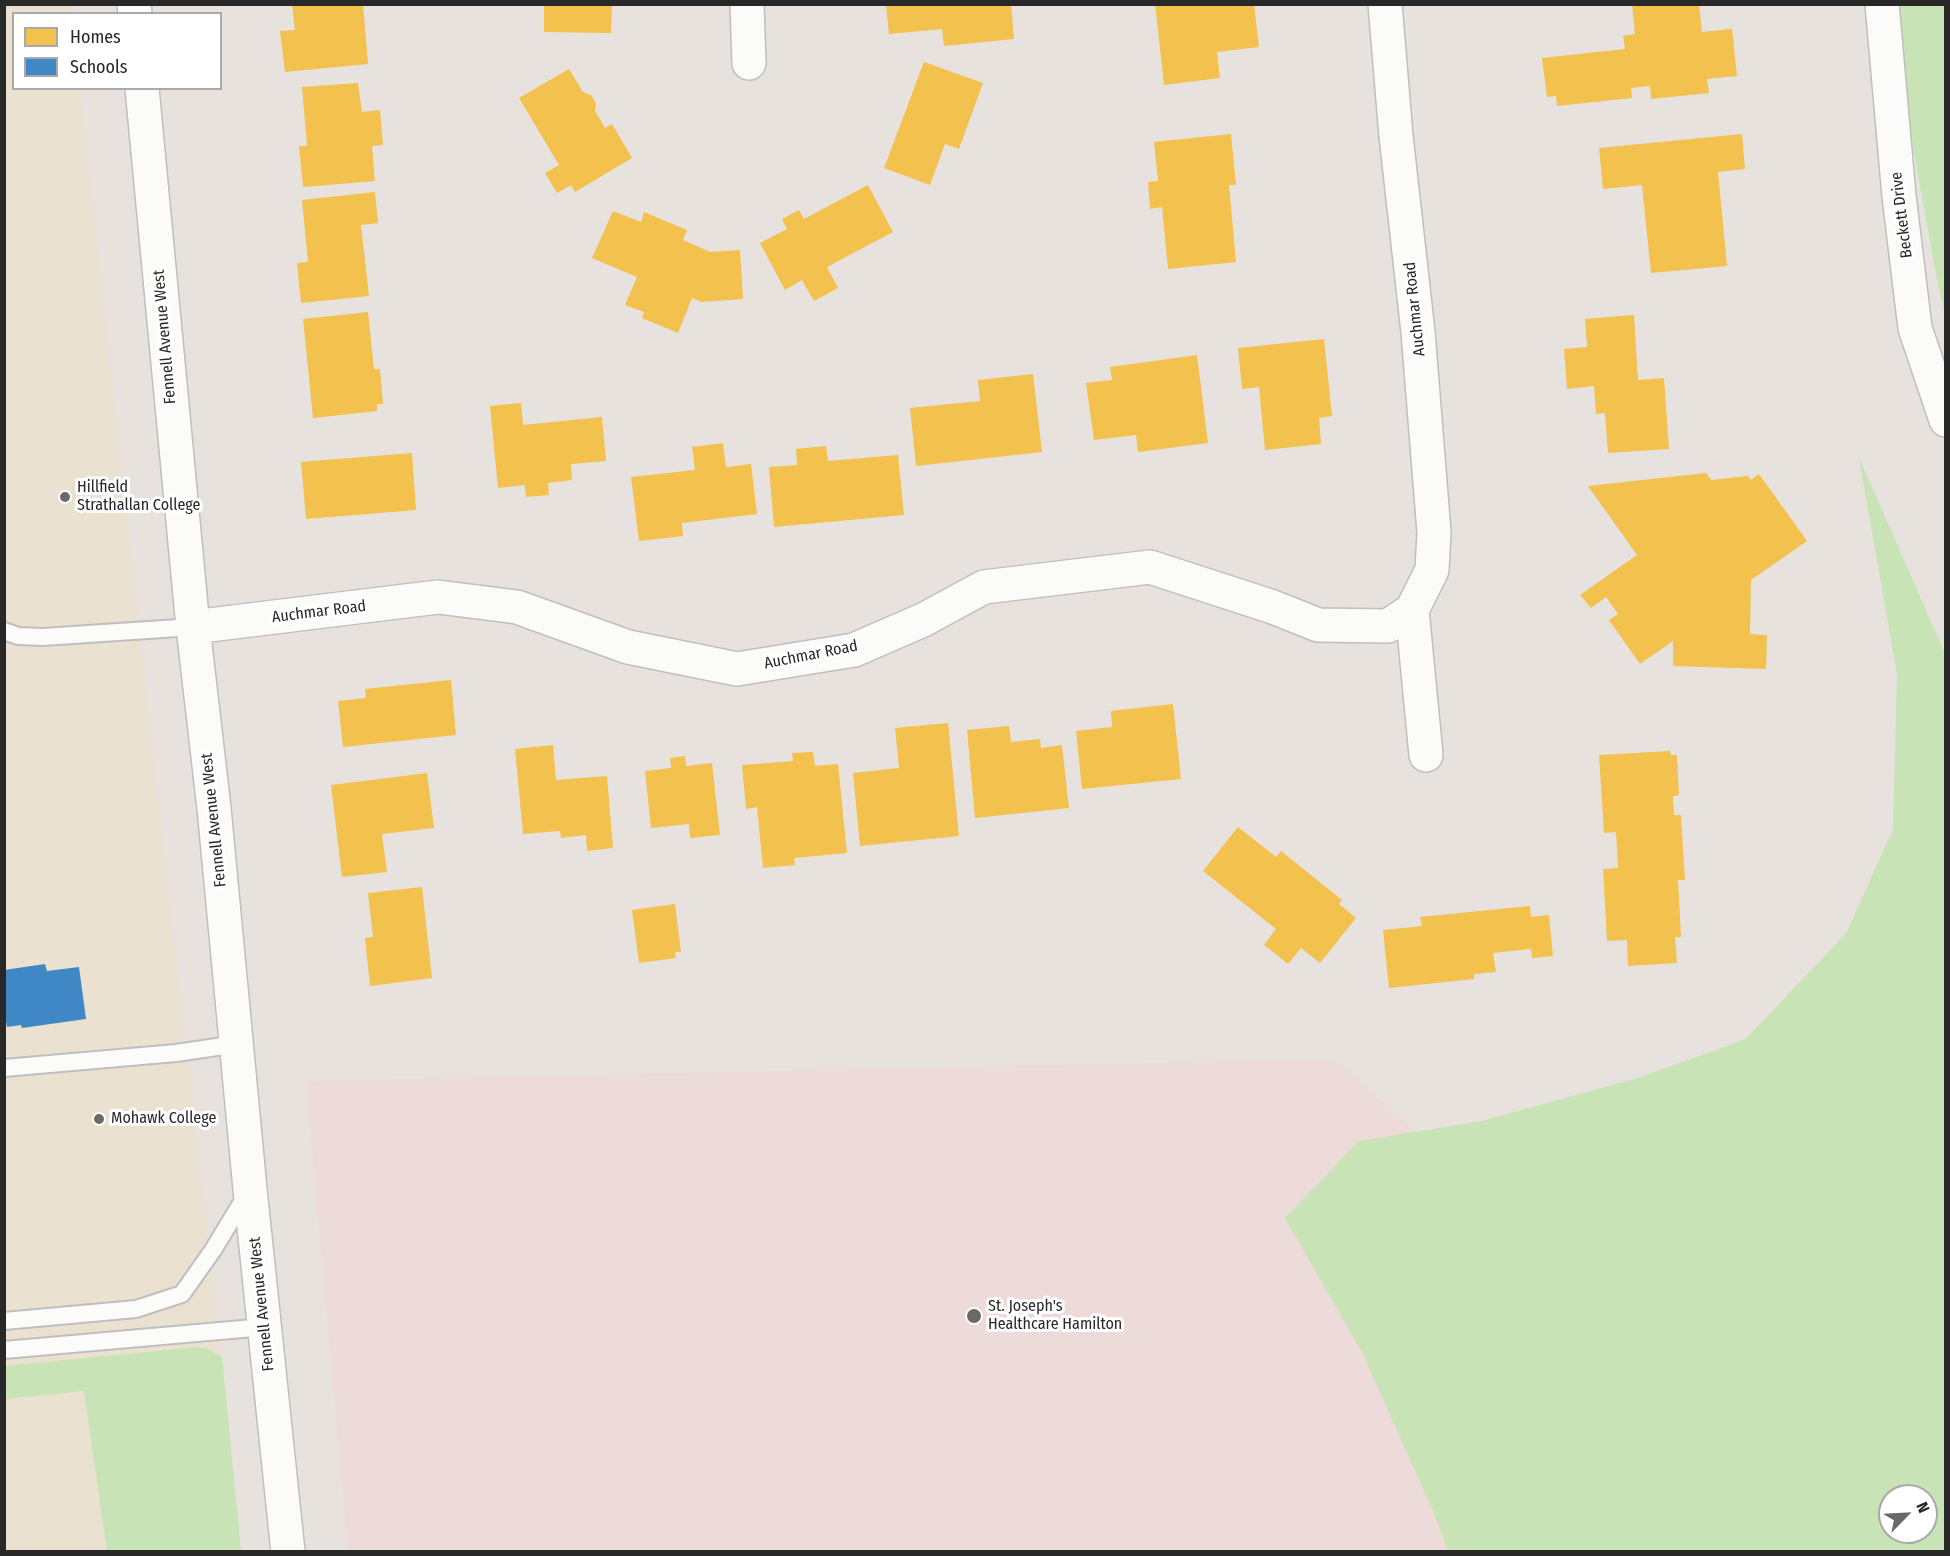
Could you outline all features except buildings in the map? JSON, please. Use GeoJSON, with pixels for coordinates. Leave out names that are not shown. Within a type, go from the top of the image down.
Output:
{"type":"FeatureCollection","features":[{"type":"Feature","properties":{"kind":"street"},"geometry":{"type":"LineString","coordinates":[[747,4],[749,63]]}},
{"type":"Feature","properties":{"kind":"street","name":"Auchmar Road"},"geometry":{"type":"LineString","coordinates":[[193,627],[438,597],[517,607],[628,647],[737,669],[854,650],[923,620],[984,587],[1150,567],[1273,607],[1318,625],[1388,626],[1412,610],[1432,570],[1434,532],[1418,333],[1396,136],[1385,4]]}},
{"type":"Feature","properties":{"kind":"street","name":"Beckett Drive"},"geometry":{"type":"LineString","coordinates":[[1882,4],[1899,196],[1915,328],[1946,420]]}},
{"type":"Feature","properties":{"kind":"street","name":"Fennell Avenue West"},"geometry":{"type":"LineString","coordinates":[[142,90],[193,627],[214,808],[250,1189],[288,1551]]}},
{"type":"Feature","properties":{"kind":"street"},"geometry":{"type":"LineString","coordinates":[[1412,610],[1426,755]]}},
{"type":"Feature","properties":{"kind":"lane"},"geometry":{"type":"LineString","coordinates":[[4,631],[18,636],[43,637],[193,627]]}},
{"type":"Feature","properties":{"kind":"lane"},"geometry":{"type":"LineString","coordinates":[[4,1068],[176,1053],[237,1044]]}},
{"type":"Feature","properties":{"kind":"lane"},"geometry":{"type":"LineString","coordinates":[[4,1321],[136,1309],[182,1294],[213,1250],[250,1189]]}},
{"type":"Feature","properties":{"kind":"lane"},"geometry":{"type":"LineString","coordinates":[[4,1350],[265,1327]]}},
{"type":"Feature","properties":{"kind":"shaded area"},"geometry":{"type":"Polygon","coordinates":[[[71,4],[72,12],[12,12],[12,90],[80,90],[217,1313],[239,1551],[5,1552],[4,5],[71,4]]]}},
{"type":"Feature","properties":{"kind":"shaded area","name":"St. Joseph's Healthcare Hamilton"},"geometry":{"type":"Polygon","coordinates":[[[1335,1059],[1883,1551],[348,1551],[306,1081],[1335,1059]]]}},
{"type":"Feature","properties":{"kind":"green space"},"geometry":{"type":"Polygon","coordinates":[[[1895,5],[1945,5],[1945,314],[1896,54],[1895,5]]]}},
{"type":"Feature","properties":{"kind":"green space"},"geometry":{"type":"Polygon","coordinates":[[[1859,458],[1945,653],[1945,1551],[1448,1551],[1433,1511],[1363,1354],[1285,1218],[1359,1141],[1482,1121],[1641,1077],[1746,1039],[1847,932],[1893,829],[1897,674],[1859,458]]]}},
{"type":"Feature","properties":{"kind":"green space"},"geometry":{"type":"Polygon","coordinates":[[[197,1347],[210,1350],[222,1357],[241,1551],[107,1551],[84,1391],[5,1399],[5,1366],[197,1347]]]}},
{"type":"Feature","properties":{"kind":"place","name":"Hillfield Strathallan College"},"geometry":{"type":"Point","coordinates":[65,497]}},
{"type":"Feature","properties":{"kind":"place","name":"Mohawk College"},"geometry":{"type":"Point","coordinates":[99,1119]}},
{"type":"Feature","properties":{"kind":"place","name":"St. Joseph's Healthcare Hamilton"},"geometry":{"type":"Point","coordinates":[974,1316]}}]}
